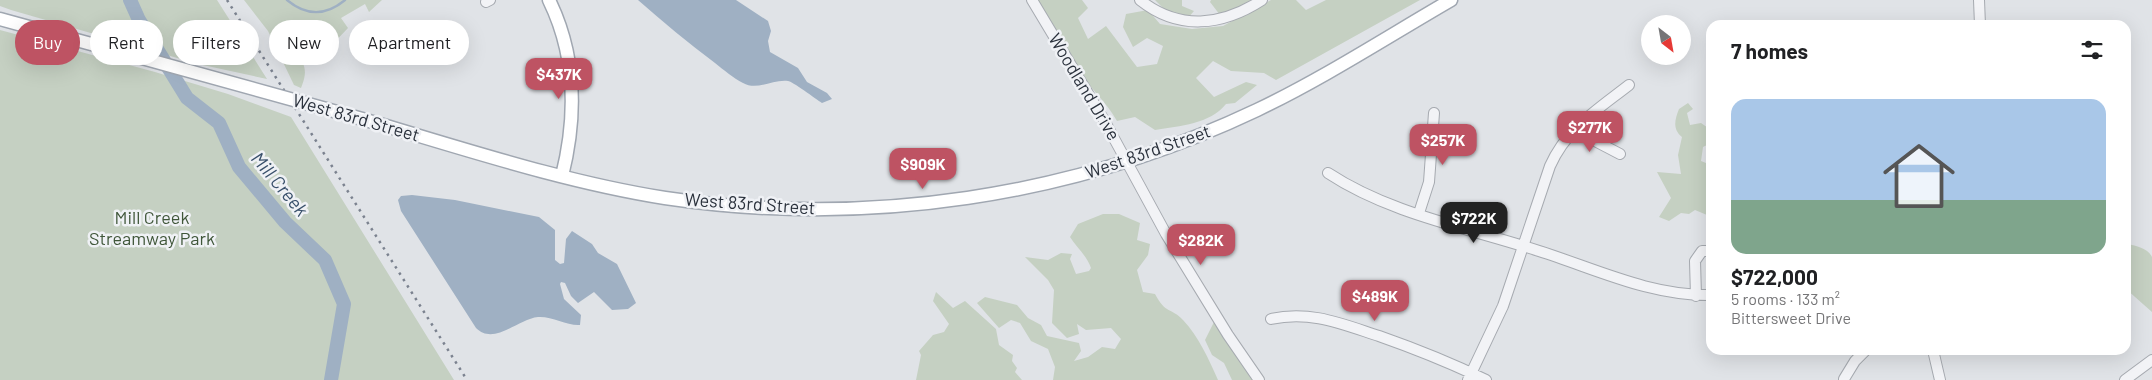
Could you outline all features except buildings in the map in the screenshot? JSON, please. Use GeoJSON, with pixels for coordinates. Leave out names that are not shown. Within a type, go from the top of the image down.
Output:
{"type":"FeatureCollection","features":[{"type":"Feature","properties":{"kind":"main road"},"geometry":{"type":"LineString","coordinates":[[549,0],[565,41],[573,89],[572,128],[562,176]]}},
{"type":"Feature","properties":{"kind":"main road","name":"West 83rd Street"},"geometry":{"type":"LineString","coordinates":[[0,19],[562,176],[638,193],[713,204],[807,210],[918,204],[1005,192],[1086,174],[1128,162],[1182,142],[1258,109],[1451,0]]}},
{"type":"Feature","properties":{"kind":"street","name":"Woodland Drive"},"geometry":{"type":"LineString","coordinates":[[1032,0],[1128,162],[1166,234],[1228,335],[1259,380]]}},
{"type":"Feature","properties":{"kind":"street"},"geometry":{"type":"LineString","coordinates":[[1140,0],[1165,16],[1184,22],[1198,23],[1230,16],[1262,0]]}},
{"type":"Feature","properties":{"kind":"street"},"geometry":{"type":"LineString","coordinates":[[1979,0],[1980,20]]}},
{"type":"Feature","properties":{"kind":"street"},"geometry":{"type":"LineString","coordinates":[[1470,377],[1503,306],[1550,166],[1558,148],[1577,126],[1629,85]]}},
{"type":"Feature","properties":{"kind":"street"},"geometry":{"type":"LineString","coordinates":[[1419,213],[1429,182],[1434,113]]}},
{"type":"Feature","properties":{"kind":"street"},"geometry":{"type":"LineString","coordinates":[[1577,126],[1597,142],[1620,154]]}},
{"type":"Feature","properties":{"kind":"street"},"geometry":{"type":"LineString","coordinates":[[1328,172],[1352,189],[1635,285],[1681,295],[1706,295]]}},
{"type":"Feature","properties":{"kind":"street"},"geometry":{"type":"LineString","coordinates":[[1696,296],[1695,261],[1702,251],[1706,251]]}},
{"type":"Feature","properties":{"kind":"street"},"geometry":{"type":"LineString","coordinates":[[1271,319],[1295,315],[1324,317],[1419,349],[1470,377],[1486,380]]}},
{"type":"Feature","properties":{"kind":"street"},"geometry":{"type":"LineString","coordinates":[[1844,380],[1855,361],[1861,355]]}},
{"type":"Feature","properties":{"kind":"street"},"geometry":{"type":"LineString","coordinates":[[1934,355],[1940,380]]}},
{"type":"Feature","properties":{"kind":"street"},"geometry":{"type":"LineString","coordinates":[[2125,380],[2152,360]]}},
{"type":"Feature","properties":{"kind":"green space"},"geometry":{"type":"Polygon","coordinates":[[[0,0],[217,0],[230,20],[173,20],[173,57],[163,54],[163,20],[90,20],[90,33],[80,30],[80,20],[46,20],[0,6],[0,0]]]}},
{"type":"Feature","properties":{"kind":"green space"},"geometry":{"type":"Polygon","coordinates":[[[244,0],[382,0],[369,12],[365,4],[341,18],[348,28],[339,37],[339,20],[269,20],[269,33],[244,0]]]}},
{"type":"Feature","properties":{"kind":"green space"},"geometry":{"type":"Polygon","coordinates":[[[1036,0],[1082,0],[1088,8],[1078,18],[1088,39],[1106,26],[1137,67],[1157,64],[1163,46],[1147,38],[1133,47],[1123,27],[1126,14],[1148,10],[1160,24],[1192,29],[1223,26],[1271,0],[1296,0],[1306,10],[1326,0],[1420,0],[1276,80],[1264,73],[1231,71],[1213,61],[1196,78],[1214,97],[1246,82],[1257,85],[1235,103],[1226,104],[1212,116],[1203,120],[1155,130],[1135,117],[1117,121],[1109,108],[1081,74],[1054,26],[1036,0]]]}},
{"type":"Feature","properties":{"kind":"green space"},"geometry":{"type":"Polygon","coordinates":[[[1155,0],[1182,0],[1182,6],[1194,11],[1187,19],[1165,10],[1155,0]]]}},
{"type":"Feature","properties":{"kind":"green space"},"geometry":{"type":"Polygon","coordinates":[[[1211,0],[1251,0],[1237,9],[1220,15],[1210,2],[1211,0]]]}},
{"type":"Feature","properties":{"kind":"green space","name":"Mill Creek Streamway Park"},"geometry":{"type":"Polygon","coordinates":[[[0,30],[15,34],[15,65],[80,65],[80,52],[90,54],[90,65],[129,65],[228,94],[291,117],[454,380],[0,380],[0,30]]]}},
{"type":"Feature","properties":{"kind":"green space"},"geometry":{"type":"Polygon","coordinates":[[[203,65],[258,65],[267,79],[203,65]]]}},
{"type":"Feature","properties":{"kind":"green space"},"geometry":{"type":"Polygon","coordinates":[[[284,65],[304,66],[305,76],[301,88],[294,85],[284,65]]]}},
{"type":"Feature","properties":{"kind":"green space"},"geometry":{"type":"Polygon","coordinates":[[[1688,103],[1693,109],[1687,113],[1690,125],[1701,123],[1706,126],[1706,146],[1703,147],[1701,161],[1706,163],[1706,215],[1695,210],[1689,214],[1681,213],[1669,221],[1659,217],[1671,198],[1657,172],[1681,174],[1678,155],[1682,137],[1676,127],[1679,109],[1688,103]]]}},
{"type":"Feature","properties":{"kind":"green space"},"geometry":{"type":"Polygon","coordinates":[[[1103,214],[1119,214],[1140,223],[1137,240],[1150,244],[1148,255],[1137,270],[1143,292],[1155,294],[1162,305],[1179,316],[1189,327],[1203,348],[1218,380],[1053,380],[1055,367],[1048,349],[1031,341],[1020,323],[1011,320],[999,328],[977,303],[985,297],[1017,305],[1028,318],[1041,325],[1047,336],[1079,343],[1081,351],[1074,361],[1088,357],[1102,347],[1115,349],[1121,339],[1111,328],[1086,330],[1077,324],[1079,334],[1067,338],[1052,323],[1054,290],[1048,280],[1025,257],[1048,260],[1061,253],[1072,254],[1070,259],[1076,274],[1089,271],[1091,268],[1087,260],[1070,237],[1078,224],[1103,214]]]}},
{"type":"Feature","properties":{"kind":"green space"},"geometry":{"type":"Polygon","coordinates":[[[2131,245],[2145,249],[2152,257],[2152,312],[2131,293],[2131,245]]]}},
{"type":"Feature","properties":{"kind":"green space"},"geometry":{"type":"Polygon","coordinates":[[[936,292],[953,308],[965,301],[996,329],[999,345],[1013,355],[1012,361],[1017,368],[1015,372],[1022,380],[916,380],[921,355],[919,351],[933,335],[944,332],[949,324],[933,301],[936,292]]]}},
{"type":"Feature","properties":{"kind":"green space"},"geometry":{"type":"Polygon","coordinates":[[[1214,322],[1255,380],[1232,380],[1224,363],[1212,355],[1205,340],[1214,322]]]}},
{"type":"Feature","properties":{"kind":"water"},"geometry":{"type":"Polygon","coordinates":[[[638,0],[736,0],[768,21],[771,31],[768,41],[770,52],[798,68],[807,82],[827,93],[832,99],[822,103],[788,81],[754,86],[743,83],[695,48],[638,0]]]}},
{"type":"Feature","properties":{"kind":"water"},"geometry":{"type":"Polygon","coordinates":[[[412,195],[455,200],[539,217],[555,230],[555,260],[560,264],[564,263],[566,239],[572,231],[592,244],[598,253],[617,264],[636,303],[628,309],[612,310],[594,292],[578,303],[571,296],[565,283],[561,282],[564,299],[581,315],[580,325],[538,317],[498,333],[483,333],[476,328],[401,211],[398,200],[401,196],[412,195]]]}},
{"type":"Feature","properties":{"kind":"waterway","name":"Mill Creek"},"geometry":{"type":"LineString","coordinates":[[130,0],[139,20],[187,98],[219,123],[239,167],[285,222],[325,260],[344,304],[331,380]]}},
{"type":"Feature","properties":{"kind":"waterway"},"geometry":{"type":"LineString","coordinates":[[287,0],[301,9],[316,12],[331,9],[345,0]]}},
{"type":"Feature","properties":{"kind":"railway"},"geometry":{"type":"LineString","coordinates":[[227,0],[467,380]]}}]}
